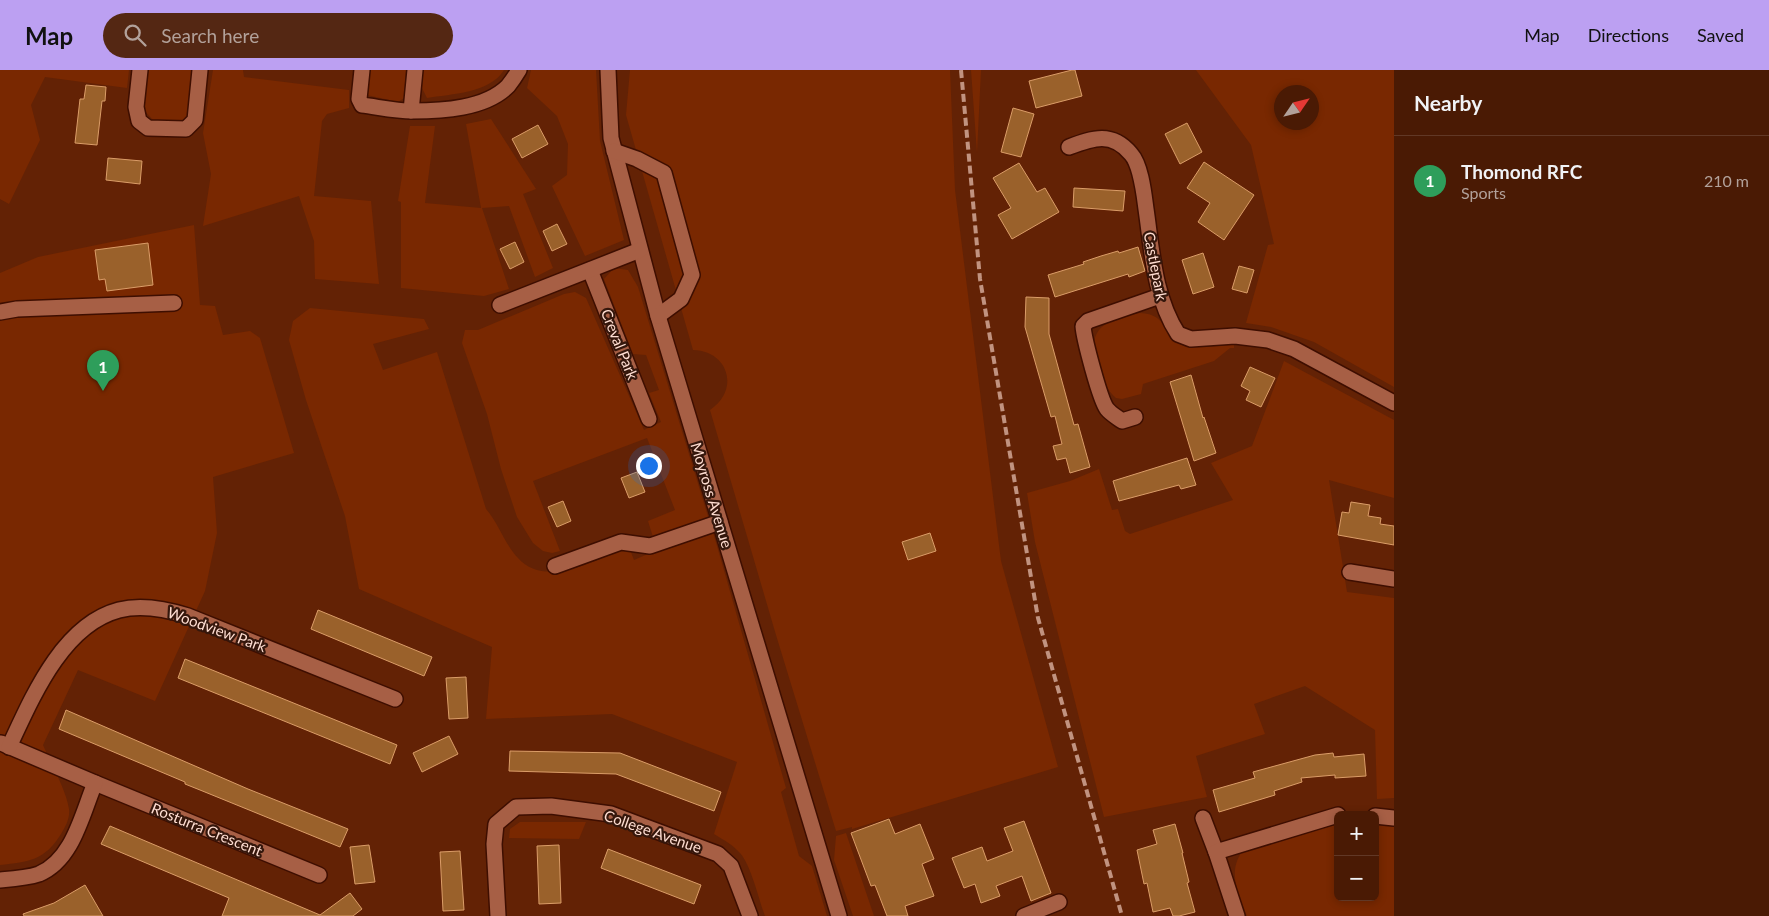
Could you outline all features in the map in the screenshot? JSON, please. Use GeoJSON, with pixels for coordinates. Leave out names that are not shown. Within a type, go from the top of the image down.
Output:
{"type":"FeatureCollection","features":[{"type":"Feature","properties":{"kind":"street"},"geometry":{"type":"LineString","coordinates":[[140,70],[136,107],[139,121],[148,128],[186,129],[195,120],[200,70]]}},
{"type":"Feature","properties":{"kind":"street"},"geometry":{"type":"LineString","coordinates":[[362,70],[360,99],[362,105],[411,111],[451,108],[474,104],[490,98],[507,86],[519,70]]}},
{"type":"Feature","properties":{"kind":"street"},"geometry":{"type":"LineString","coordinates":[[411,111],[415,70]]}},
{"type":"Feature","properties":{"kind":"street","name":"Moyross Avenue"},"geometry":{"type":"LineString","coordinates":[[608,70],[611,138],[640,250],[658,316],[838,916]]}},
{"type":"Feature","properties":{"kind":"street","name":"Castlepark"},"geometry":{"type":"LineString","coordinates":[[1069,147],[1100,137],[1112,140],[1132,154],[1143,190],[1160,296],[1178,334],[1191,339],[1235,336],[1268,340],[1294,349],[1394,403]]}},
{"type":"Feature","properties":{"kind":"street"},"geometry":{"type":"LineString","coordinates":[[614,151],[637,159],[664,173],[692,275],[681,298],[658,316]]}},
{"type":"Feature","properties":{"kind":"street"},"geometry":{"type":"LineString","coordinates":[[500,306],[640,250]]}},
{"type":"Feature","properties":{"kind":"street","name":"Creval Park"},"geometry":{"type":"LineString","coordinates":[[590,270],[650,419]]}},
{"type":"Feature","properties":{"kind":"street"},"geometry":{"type":"LineString","coordinates":[[1135,417],[1122,421],[1106,407],[1084,339],[1083,326],[1088,321],[1160,296]]}},
{"type":"Feature","properties":{"kind":"street"},"geometry":{"type":"LineString","coordinates":[[0,312],[17,309],[174,303]]}},
{"type":"Feature","properties":{"kind":"street"},"geometry":{"type":"LineString","coordinates":[[555,566],[621,542],[650,546],[720,522]]}},
{"type":"Feature","properties":{"kind":"street"},"geometry":{"type":"LineString","coordinates":[[1350,572],[1394,578]]}},
{"type":"Feature","properties":{"kind":"street","name":"Woodview Park"},"geometry":{"type":"LineString","coordinates":[[5,745],[51,665],[80,632],[108,614],[133,608],[167,609],[188,616],[395,699]]}},
{"type":"Feature","properties":{"kind":"street","name":"Rosturra Crescent"},"geometry":{"type":"LineString","coordinates":[[5,745],[319,875]]}},
{"type":"Feature","properties":{"kind":"street"},"geometry":{"type":"LineString","coordinates":[[0,880],[36,875],[55,863],[69,845],[95,783]]}},
{"type":"Feature","properties":{"kind":"street","name":"College Avenue"},"geometry":{"type":"LineString","coordinates":[[498,916],[494,844],[496,824],[516,807],[551,806],[611,814],[718,854],[731,866],[750,916]]}},
{"type":"Feature","properties":{"kind":"street"},"geometry":{"type":"LineString","coordinates":[[1216,852],[1334,816]]}},
{"type":"Feature","properties":{"kind":"street"},"geometry":{"type":"LineString","coordinates":[[1379,816],[1394,818]]}},
{"type":"Feature","properties":{"kind":"street"},"geometry":{"type":"LineString","coordinates":[[1203,818],[1236,916]]}},
{"type":"Feature","properties":{"kind":"street"},"geometry":{"type":"LineString","coordinates":[[1024,916],[1059,902]]}},
{"type":"Feature","properties":{"kind":"shaded area"},"geometry":{"type":"Polygon","coordinates":[[[0,70],[129,70],[127,88],[45,77],[31,105],[40,140],[9,204],[0,199],[0,70]]]}},
{"type":"Feature","properties":{"kind":"shaded area"},"geometry":{"type":"Polygon","coordinates":[[[148,70],[193,70],[189,117],[182,122],[153,120],[144,110],[148,70]]]}},
{"type":"Feature","properties":{"kind":"shaded area"},"geometry":{"type":"Polygon","coordinates":[[[213,70],[243,70],[244,77],[349,90],[349,108],[327,114],[322,121],[314,196],[371,201],[379,284],[315,279],[314,241],[299,196],[203,226],[211,174],[203,133],[213,70]]]}},
{"type":"Feature","properties":{"kind":"shaded area"},"geometry":{"type":"Polygon","coordinates":[[[369,70],[406,70],[404,98],[398,102],[367,95],[369,70]]]}},
{"type":"Feature","properties":{"kind":"shaded area"},"geometry":{"type":"Polygon","coordinates":[[[423,70],[504,70],[498,78],[480,88],[427,98],[422,88],[423,70]]]}},
{"type":"Feature","properties":{"kind":"shaded area"},"geometry":{"type":"Polygon","coordinates":[[[531,70],[596,70],[600,141],[624,240],[585,256],[552,186],[567,175],[568,144],[557,116],[527,88],[531,70]]]}},
{"type":"Feature","properties":{"kind":"shaded area"},"geometry":{"type":"Polygon","coordinates":[[[630,70],[950,70],[955,190],[1001,561],[1058,767],[852,829],[852,827],[836,831],[710,410],[719,402],[725,392],[726,373],[722,364],[715,357],[705,352],[693,350],[626,115],[630,70]]]}},
{"type":"Feature","properties":{"kind":"shaded area"},"geometry":{"type":"Polygon","coordinates":[[[971,70],[981,70],[977,153],[971,70]]]}},
{"type":"Feature","properties":{"kind":"shaded area"},"geometry":{"type":"Polygon","coordinates":[[[1196,70],[1394,70],[1394,387],[1314,342],[1271,327],[1246,323],[1268,245],[1274,244],[1251,145],[1196,70]]]}},
{"type":"Feature","properties":{"kind":"shaded area"},"geometry":{"type":"Polygon","coordinates":[[[491,119],[536,189],[523,194],[553,268],[535,277],[509,206],[482,208],[509,289],[484,296],[401,288],[401,202],[398,201],[410,126],[435,126],[425,203],[481,208],[466,124],[491,119]]]}},
{"type":"Feature","properties":{"kind":"shaded area"},"geometry":{"type":"Polygon","coordinates":[[[194,225],[200,305],[215,306],[223,335],[250,331],[260,338],[294,453],[213,477],[217,533],[205,591],[155,701],[78,670],[43,745],[62,785],[69,809],[67,822],[55,843],[42,854],[28,861],[0,865],[0,273],[38,257],[194,225]]]}},
{"type":"Feature","properties":{"kind":"shaded area"},"geometry":{"type":"Polygon","coordinates":[[[614,268],[628,270],[638,287],[717,546],[786,788],[781,792],[799,856],[812,866],[827,916],[765,916],[744,858],[728,843],[714,834],[737,762],[612,714],[486,719],[492,647],[359,589],[345,516],[306,400],[289,340],[293,321],[310,308],[424,319],[429,329],[373,344],[383,370],[437,352],[486,509],[518,558],[529,567],[542,571],[557,571],[587,564],[629,547],[634,560],[657,550],[648,521],[675,510],[647,438],[533,481],[560,551],[552,553],[543,551],[533,543],[517,517],[501,469],[487,414],[462,343],[465,330],[478,330],[564,294],[575,292],[586,298],[644,430],[661,422],[649,393],[659,390],[646,355],[633,354],[604,279],[614,268]]]}},
{"type":"Feature","properties":{"kind":"shaded area"},"geometry":{"type":"Polygon","coordinates":[[[1140,313],[1156,317],[1172,337],[1184,346],[1234,345],[1234,348],[1230,348],[1214,361],[1143,384],[1141,394],[1122,399],[1116,398],[1104,380],[1094,349],[1095,338],[1099,331],[1110,322],[1140,313]]]}},
{"type":"Feature","properties":{"kind":"shaded area"},"geometry":{"type":"Polygon","coordinates":[[[1284,361],[1394,420],[1394,498],[1329,480],[1347,592],[1394,598],[1394,798],[1377,799],[1375,730],[1305,686],[1254,704],[1265,734],[1196,756],[1207,797],[1104,817],[1035,542],[1027,493],[1070,481],[1099,469],[1112,510],[1118,509],[1125,531],[1130,534],[1233,500],[1211,463],[1252,446],[1284,361]]]}},
{"type":"Feature","properties":{"kind":"shaded area"},"geometry":{"type":"Polygon","coordinates":[[[520,822],[586,822],[579,839],[509,838],[510,829],[520,822]]]}},
{"type":"Feature","properties":{"kind":"shaded area"},"geometry":{"type":"Polygon","coordinates":[[[1379,824],[1394,826],[1394,916],[1247,916],[1238,892],[1235,876],[1235,867],[1242,852],[1312,829],[1334,826],[1334,901],[1379,901],[1379,824]]]}},
{"type":"Feature","properties":{"kind":"shaded area"},"geometry":{"type":"Polygon","coordinates":[[[846,833],[874,916],[853,916],[834,860],[836,836],[846,833]]]}},
{"type":"Feature","properties":{"kind":"building"},"geometry":{"type":"Polygon","coordinates":[[[1075,70],[1082,96],[1036,108],[1029,81],[1075,70]]]}},
{"type":"Feature","properties":{"kind":"building"},"geometry":{"type":"Polygon","coordinates":[[[86,85],[106,87],[105,101],[102,101],[97,145],[75,143],[80,99],[84,99],[86,85]]]}},
{"type":"Feature","properties":{"kind":"building"},"geometry":{"type":"Polygon","coordinates":[[[1013,108],[1034,114],[1021,157],[1001,152],[1013,108]]]}},
{"type":"Feature","properties":{"kind":"building"},"geometry":{"type":"Polygon","coordinates":[[[1187,123],[1202,152],[1180,164],[1165,134],[1187,123]]]}},
{"type":"Feature","properties":{"kind":"building"},"geometry":{"type":"Polygon","coordinates":[[[538,125],[548,144],[522,158],[512,139],[538,125]]]}},
{"type":"Feature","properties":{"kind":"building"},"geometry":{"type":"Polygon","coordinates":[[[108,158],[142,161],[140,184],[106,180],[108,158]]]}},
{"type":"Feature","properties":{"kind":"building"},"geometry":{"type":"Polygon","coordinates":[[[1204,162],[1254,195],[1224,240],[1198,222],[1210,203],[1187,188],[1204,162]]]}},
{"type":"Feature","properties":{"kind":"building"},"geometry":{"type":"Polygon","coordinates":[[[1019,163],[1037,192],[1045,188],[1059,212],[1012,239],[998,215],[1011,208],[993,178],[1019,163]]]}},
{"type":"Feature","properties":{"kind":"building"},"geometry":{"type":"Polygon","coordinates":[[[1074,188],[1125,191],[1123,211],[1073,207],[1074,188]]]}},
{"type":"Feature","properties":{"kind":"building"},"geometry":{"type":"Polygon","coordinates":[[[557,224],[567,244],[552,251],[543,231],[557,224]]]}},
{"type":"Feature","properties":{"kind":"building"},"geometry":{"type":"Polygon","coordinates":[[[515,242],[524,262],[510,269],[500,249],[515,242]]]}},
{"type":"Feature","properties":{"kind":"building"},"geometry":{"type":"Polygon","coordinates":[[[148,243],[153,285],[107,291],[105,279],[99,280],[95,250],[148,243]]]}},
{"type":"Feature","properties":{"kind":"building"},"geometry":{"type":"Polygon","coordinates":[[[1138,247],[1145,271],[1129,277],[1128,274],[1055,297],[1048,275],[1084,264],[1083,262],[1101,256],[1138,247]]]}},
{"type":"Feature","properties":{"kind":"building"},"geometry":{"type":"Polygon","coordinates":[[[1203,253],[1214,287],[1193,294],[1182,260],[1203,253]]]}},
{"type":"Feature","properties":{"kind":"building"},"geometry":{"type":"Polygon","coordinates":[[[1239,266],[1254,270],[1247,293],[1232,289],[1239,266]]]}},
{"type":"Feature","properties":{"kind":"building"},"geometry":{"type":"Polygon","coordinates":[[[1026,297],[1049,298],[1049,334],[1074,425],[1078,424],[1090,467],[1070,473],[1066,458],[1057,460],[1053,446],[1062,444],[1055,416],[1051,417],[1025,327],[1026,297]]]}},
{"type":"Feature","properties":{"kind":"building"},"geometry":{"type":"Polygon","coordinates":[[[1250,367],[1275,378],[1261,407],[1246,400],[1250,391],[1241,386],[1250,367]]]}},
{"type":"Feature","properties":{"kind":"building"},"geometry":{"type":"Polygon","coordinates":[[[1191,375],[1203,418],[1216,453],[1194,461],[1170,382],[1191,375]]]}},
{"type":"Feature","properties":{"kind":"building"},"geometry":{"type":"Polygon","coordinates":[[[1187,458],[1196,485],[1181,489],[1179,485],[1119,501],[1113,481],[1187,458]]]}},
{"type":"Feature","properties":{"kind":"building"},"geometry":{"type":"Polygon","coordinates":[[[637,472],[645,492],[629,498],[621,478],[637,472]]]}},
{"type":"Feature","properties":{"kind":"building"},"geometry":{"type":"Polygon","coordinates":[[[563,501],[571,521],[557,527],[548,507],[563,501]]]}},
{"type":"Feature","properties":{"kind":"building"},"geometry":{"type":"Polygon","coordinates":[[[1351,502],[1370,505],[1368,516],[1381,518],[1380,524],[1394,526],[1394,545],[1338,535],[1342,512],[1349,513],[1351,502]]]}},
{"type":"Feature","properties":{"kind":"building"},"geometry":{"type":"Polygon","coordinates":[[[930,533],[936,551],[908,560],[902,542],[930,533]]]}},
{"type":"Feature","properties":{"kind":"building"},"geometry":{"type":"Polygon","coordinates":[[[318,610],[432,657],[424,676],[311,629],[318,610]]]}},
{"type":"Feature","properties":{"kind":"building"},"geometry":{"type":"Polygon","coordinates":[[[185,659],[397,745],[390,764],[178,678],[185,659]]]}},
{"type":"Feature","properties":{"kind":"building"},"geometry":{"type":"Polygon","coordinates":[[[466,677],[468,718],[449,719],[446,678],[466,677]]]}},
{"type":"Feature","properties":{"kind":"building"},"geometry":{"type":"Polygon","coordinates":[[[66,710],[248,789],[348,829],[340,847],[185,784],[185,782],[59,729],[66,710]]]}},
{"type":"Feature","properties":{"kind":"building"},"geometry":{"type":"Polygon","coordinates":[[[449,736],[458,754],[422,772],[413,753],[449,736]]]}},
{"type":"Feature","properties":{"kind":"building"},"geometry":{"type":"Polygon","coordinates":[[[510,751],[620,753],[721,792],[714,811],[616,774],[509,771],[510,751]]]}},
{"type":"Feature","properties":{"kind":"building"},"geometry":{"type":"Polygon","coordinates":[[[1333,753],[1334,757],[1364,754],[1366,776],[1335,778],[1335,775],[1301,778],[1302,782],[1274,791],[1275,795],[1219,812],[1213,790],[1255,778],[1253,772],[1315,755],[1333,753]]]}},
{"type":"Feature","properties":{"kind":"building"},"geometry":{"type":"Polygon","coordinates":[[[889,819],[895,834],[920,824],[934,859],[922,864],[934,896],[905,906],[908,916],[887,916],[875,885],[871,886],[851,833],[889,819]]]}},
{"type":"Feature","properties":{"kind":"building"},"geometry":{"type":"Polygon","coordinates":[[[1024,821],[1051,893],[1031,901],[1022,876],[996,886],[1000,896],[981,903],[975,884],[964,888],[952,858],[982,847],[987,861],[1013,851],[1004,828],[1024,821]]]}},
{"type":"Feature","properties":{"kind":"building"},"geometry":{"type":"Polygon","coordinates":[[[1175,824],[1195,912],[1179,916],[1173,916],[1170,908],[1153,912],[1147,883],[1144,884],[1137,850],[1157,844],[1153,830],[1175,824]]]}},
{"type":"Feature","properties":{"kind":"building"},"geometry":{"type":"Polygon","coordinates":[[[110,826],[320,915],[350,893],[362,909],[353,916],[222,916],[229,898],[101,844],[110,826]]]}},
{"type":"Feature","properties":{"kind":"building"},"geometry":{"type":"Polygon","coordinates":[[[369,845],[375,882],[355,884],[350,847],[369,845]]]}},
{"type":"Feature","properties":{"kind":"building"},"geometry":{"type":"Polygon","coordinates":[[[559,845],[561,903],[539,904],[537,846],[559,845]]]}},
{"type":"Feature","properties":{"kind":"building"},"geometry":{"type":"Polygon","coordinates":[[[608,849],[701,885],[694,904],[601,868],[608,849]]]}},
{"type":"Feature","properties":{"kind":"building"},"geometry":{"type":"Polygon","coordinates":[[[460,851],[464,910],[443,911],[440,852],[460,851]]]}},
{"type":"Feature","properties":{"kind":"building"},"geometry":{"type":"Polygon","coordinates":[[[85,885],[103,916],[24,916],[23,914],[54,903],[85,885]]]}},
{"type":"Feature","properties":{"kind":"railway"},"geometry":{"type":"LineString","coordinates":[[961,70],[980,279],[1038,618],[1122,916]]}},
{"type":"Feature","properties":{"kind":"place","name":"Thomond RFC"},"geometry":{"type":"Point","coordinates":[103,391]}}]}
